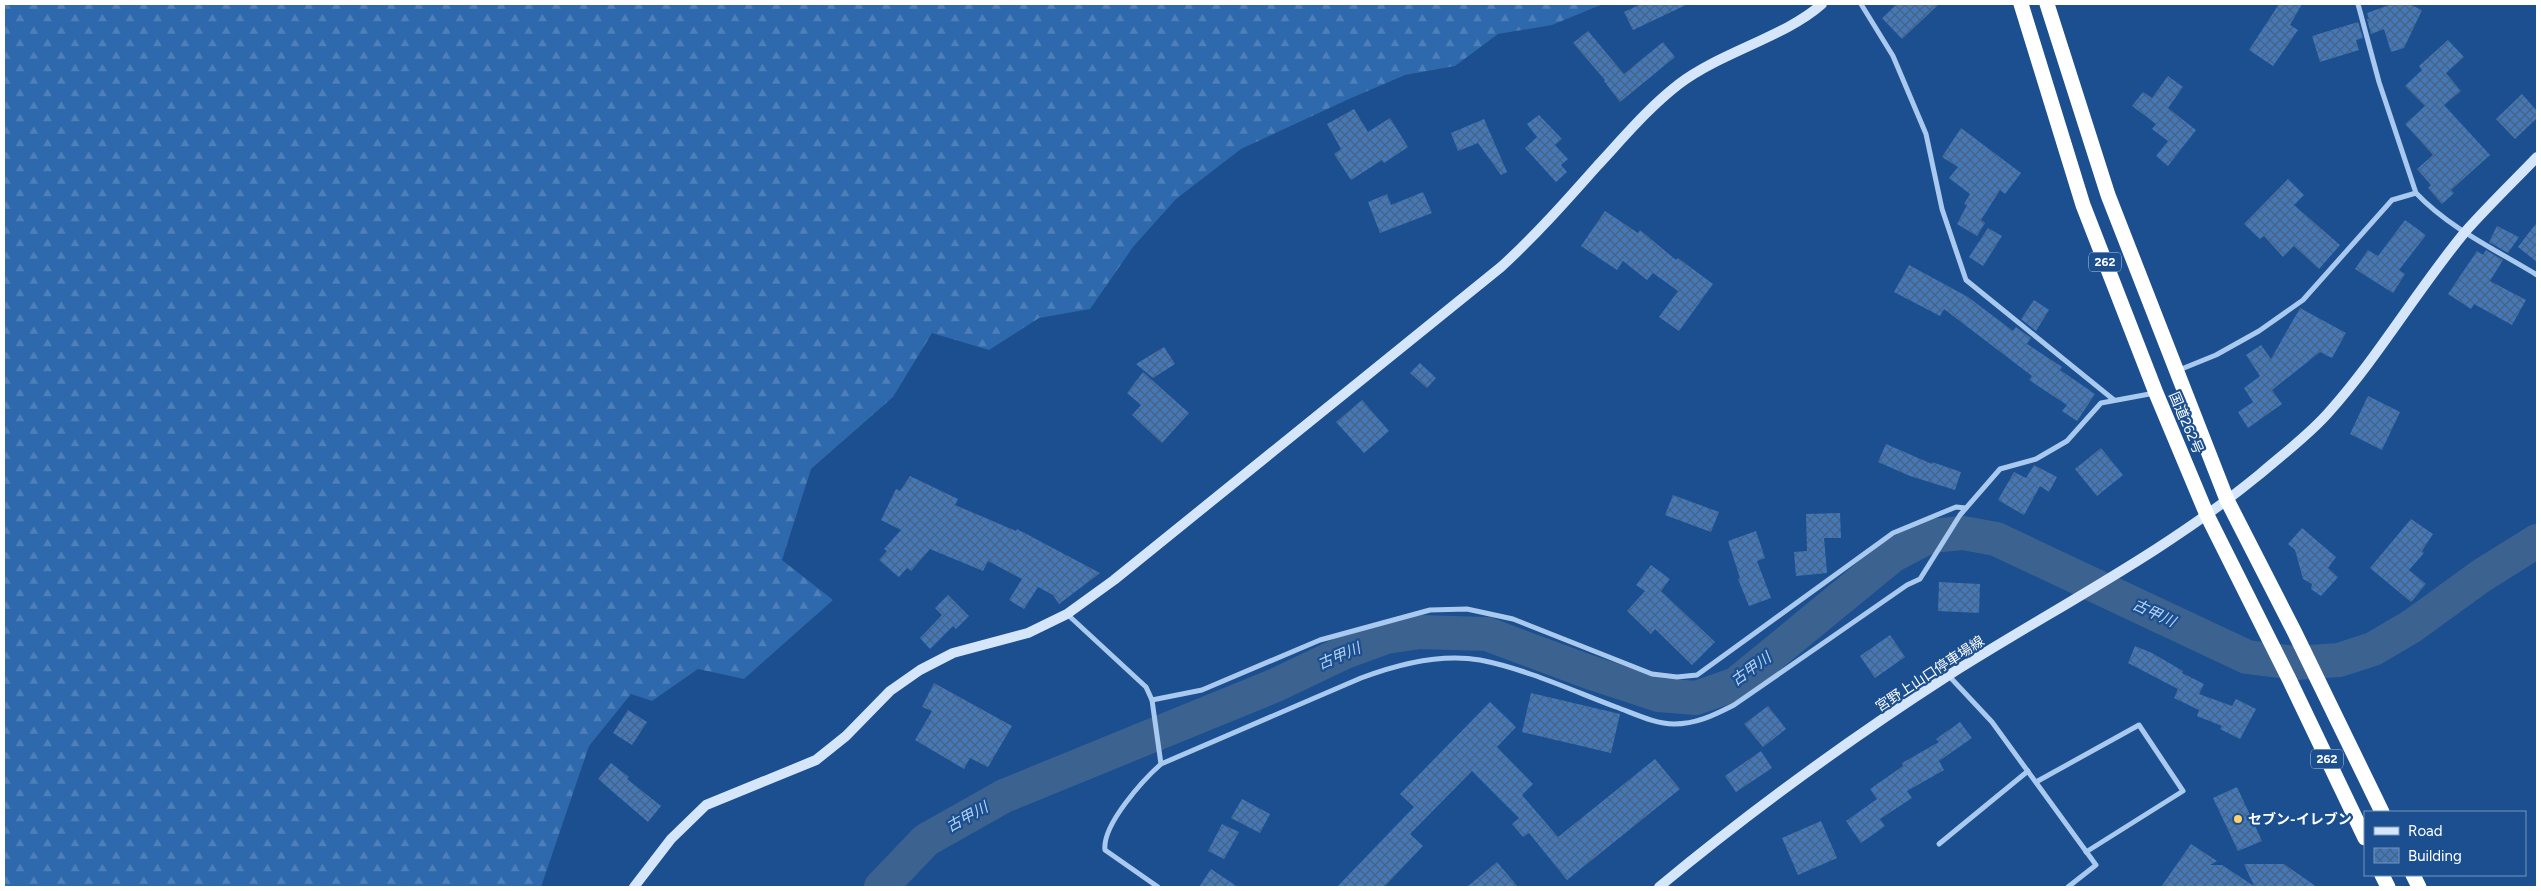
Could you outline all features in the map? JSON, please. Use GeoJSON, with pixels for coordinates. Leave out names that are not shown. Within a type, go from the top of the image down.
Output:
{"type":"FeatureCollection","features":[{"type":"Feature","properties":{"kind":"highway","name":"国道262号"},"geometry":{"type":"LineString","coordinates":[[2021,4],[2083,204],[2156,393],[2207,515],[2289,679],[2364,836]]}},
{"type":"Feature","properties":{"kind":"highway","name":"国道262号"},"geometry":{"type":"LineString","coordinates":[[2047,4],[2108,196],[2227,500],[2294,630],[2382,811]]}},
{"type":"Feature","properties":{"kind":"street"},"geometry":{"type":"LineString","coordinates":[[634,887],[671,839],[706,805],[816,760],[846,736],[890,690],[920,670],[952,653],[1028,633],[1067,614],[1114,580],[1501,267],[1536,235],[1645,113],[1680,83],[1729,54],[1786,27],[1822,4]]}},
{"type":"Feature","properties":{"kind":"street"},"geometry":{"type":"LineString","coordinates":[[1861,4],[1893,56],[1926,134],[1942,209],[1966,280],[2114,400]]}},
{"type":"Feature","properties":{"kind":"street"},"geometry":{"type":"LineString","coordinates":[[2358,4],[2379,82],[2416,193],[2429,206],[2537,275]]}},
{"type":"Feature","properties":{"kind":"street","name":"宮野上山口停車場線"},"geometry":{"type":"LineString","coordinates":[[1659,887],[1720,836],[1788,786],[1949,676],[2113,577],[2227,500],[2327,414],[2363,371],[2466,231],[2537,157]]}},
{"type":"Feature","properties":{"kind":"street"},"geometry":{"type":"LineString","coordinates":[[2175,371],[2216,354],[2259,331],[2303,300],[2392,200],[2416,193]]}},
{"type":"Feature","properties":{"kind":"street"},"geometry":{"type":"LineString","coordinates":[[1158,887],[1105,850],[1104,841],[1116,817],[1146,776],[1161,764],[1392,666],[1434,659],[1478,660],[1509,667],[1641,716],[1673,724],[1704,720],[1734,705],[1907,585],[1920,579],[1960,515],[2000,469],[2036,459],[2067,441],[2101,403],[2156,393]]}},
{"type":"Feature","properties":{"kind":"street"},"geometry":{"type":"LineString","coordinates":[[1152,700],[1202,690],[1320,640],[1430,610],[1467,609],[1513,619],[1652,674],[1677,677],[1697,675],[1893,533],[1956,507],[1966,508]]}},
{"type":"Feature","properties":{"kind":"street"},"geometry":{"type":"LineString","coordinates":[[1067,614],[1146,687],[1152,700],[1161,764]]}},
{"type":"Feature","properties":{"kind":"street"},"geometry":{"type":"LineString","coordinates":[[1949,676],[1992,722],[2096,865],[2068,887]]}},
{"type":"Feature","properties":{"kind":"street"},"geometry":{"type":"LineString","coordinates":[[2036,782],[2140,725],[2183,791],[2086,852]]}},
{"type":"Feature","properties":{"kind":"street"},"geometry":{"type":"LineString","coordinates":[[1939,844],[2028,772]]}},
{"type":"Feature","properties":{"kind":"green space"},"geometry":{"type":"Polygon","coordinates":[[[4,4],[1603,4],[1552,25],[1498,34],[1455,66],[1405,75],[1241,149],[1176,199],[1133,247],[1090,309],[1039,318],[989,350],[932,333],[893,397],[811,469],[782,560],[833,600],[744,679],[698,669],[652,701],[631,694],[589,746],[541,887],[4,887],[4,4]]]}},
{"type":"Feature","properties":{"kind":"building"},"geometry":{"type":"Polygon","coordinates":[[[1641,4],[1688,4],[1633,30],[1624,12],[1641,4]]]}},
{"type":"Feature","properties":{"kind":"building"},"geometry":{"type":"Polygon","coordinates":[[[1897,4],[1939,4],[1902,39],[1882,18],[1897,4]]]}},
{"type":"Feature","properties":{"kind":"building"},"geometry":{"type":"Polygon","coordinates":[[[2279,4],[2302,4],[2290,25],[2298,30],[2273,66],[2249,50],[2279,4]]]}},
{"type":"Feature","properties":{"kind":"building"},"geometry":{"type":"Polygon","coordinates":[[[2392,4],[2409,4],[2422,10],[2404,48],[2391,52],[2384,29],[2371,34],[2367,13],[2392,4]]]}},
{"type":"Feature","properties":{"kind":"building"},"geometry":{"type":"Polygon","coordinates":[[[2358,22],[2363,38],[2356,40],[2359,50],[2320,62],[2312,36],[2358,22]]]}},
{"type":"Feature","properties":{"kind":"building"},"geometry":{"type":"Polygon","coordinates":[[[1588,31],[1624,74],[1663,42],[1675,57],[1620,102],[1605,80],[1573,43],[1588,31]]]}},
{"type":"Feature","properties":{"kind":"building"},"geometry":{"type":"Polygon","coordinates":[[[2448,40],[2464,57],[2446,73],[2461,91],[2444,105],[2490,155],[2451,190],[2454,193],[2442,204],[2428,188],[2431,185],[2417,169],[2433,155],[2405,124],[2425,106],[2405,86],[2422,70],[2419,66],[2448,40]]]}},
{"type":"Feature","properties":{"kind":"building"},"geometry":{"type":"Polygon","coordinates":[[[2168,76],[2183,87],[2168,108],[2196,130],[2168,166],[2156,156],[2168,141],[2152,129],[2156,124],[2132,106],[2143,92],[2152,98],[2168,76]]]}},
{"type":"Feature","properties":{"kind":"building"},"geometry":{"type":"Polygon","coordinates":[[[2522,94],[2537,111],[2537,118],[2515,139],[2496,119],[2522,94]]]}},
{"type":"Feature","properties":{"kind":"building"},"geometry":{"type":"Polygon","coordinates":[[[1354,109],[1368,132],[1390,118],[1408,147],[1384,163],[1382,160],[1351,180],[1334,154],[1341,149],[1327,124],[1354,109]]]}},
{"type":"Feature","properties":{"kind":"building"},"geometry":{"type":"Polygon","coordinates":[[[1539,115],[1562,139],[1555,145],[1568,159],[1561,165],[1567,172],[1556,182],[1525,148],[1537,137],[1527,124],[1539,115]]]}},
{"type":"Feature","properties":{"kind":"building"},"geometry":{"type":"Polygon","coordinates":[[[1484,119],[1507,172],[1501,175],[1478,143],[1458,151],[1451,133],[1484,119]]]}},
{"type":"Feature","properties":{"kind":"building"},"geometry":{"type":"Polygon","coordinates":[[[1961,128],[2021,173],[2005,194],[2000,190],[1981,220],[1985,223],[1977,236],[1957,224],[1967,205],[1964,204],[1970,194],[1949,178],[1958,167],[1942,157],[1961,128]]]}},
{"type":"Feature","properties":{"kind":"building"},"geometry":{"type":"Polygon","coordinates":[[[2288,179],[2304,195],[2294,205],[2340,245],[2319,269],[2294,246],[2283,257],[2264,236],[2260,239],[2244,224],[2288,179]]]}},
{"type":"Feature","properties":{"kind":"building"},"geometry":{"type":"Polygon","coordinates":[[[1423,192],[1432,213],[1380,233],[1368,202],[1387,194],[1391,205],[1423,192]]]}},
{"type":"Feature","properties":{"kind":"building"},"geometry":{"type":"Polygon","coordinates":[[[1605,211],[1638,233],[1640,230],[1676,260],[1678,258],[1713,284],[1679,331],[1659,317],[1678,291],[1653,273],[1647,280],[1623,261],[1617,270],[1581,246],[1605,211]]]}},
{"type":"Feature","properties":{"kind":"building"},"geometry":{"type":"Polygon","coordinates":[[[2405,220],[2426,235],[2399,270],[2405,274],[2393,293],[2355,269],[2368,250],[2378,256],[2405,220]]]}},
{"type":"Feature","properties":{"kind":"building"},"geometry":{"type":"Polygon","coordinates":[[[2537,222],[2537,262],[2518,247],[2537,222]]]}},
{"type":"Feature","properties":{"kind":"building"},"geometry":{"type":"Polygon","coordinates":[[[2497,226],[2519,237],[2508,253],[2489,242],[2497,226]]]}},
{"type":"Feature","properties":{"kind":"building"},"geometry":{"type":"Polygon","coordinates":[[[1988,228],[2002,236],[1983,266],[1969,257],[1988,228]]]}},
{"type":"Feature","properties":{"kind":"building"},"geometry":{"type":"Polygon","coordinates":[[[2486,250],[2503,260],[2490,281],[2526,300],[2512,325],[2474,304],[2471,309],[2448,294],[2477,251],[2483,255],[2486,250]]]}},
{"type":"Feature","properties":{"kind":"building"},"geometry":{"type":"Polygon","coordinates":[[[1909,265],[1968,297],[2013,331],[2016,327],[2031,338],[2027,344],[2062,367],[2060,370],[2095,394],[2077,421],[2062,411],[2067,405],[2029,380],[2032,376],[1944,309],[1940,316],[1894,292],[1909,265]]]}},
{"type":"Feature","properties":{"kind":"building"},"geometry":{"type":"Polygon","coordinates":[[[2034,300],[2049,310],[2036,331],[2021,319],[2034,300]]]}},
{"type":"Feature","properties":{"kind":"building"},"geometry":{"type":"Polygon","coordinates":[[[2300,308],[2346,333],[2332,358],[2320,352],[2272,390],[2282,404],[2248,428],[2238,412],[2253,402],[2244,388],[2260,376],[2246,355],[2261,345],[2271,359],[2300,308]]]}},
{"type":"Feature","properties":{"kind":"building"},"geometry":{"type":"Polygon","coordinates":[[[1164,347],[1175,364],[1153,378],[1136,364],[1164,347]]]}},
{"type":"Feature","properties":{"kind":"building"},"geometry":{"type":"Polygon","coordinates":[[[1420,363],[1436,378],[1427,388],[1410,373],[1420,363]]]}},
{"type":"Feature","properties":{"kind":"building"},"geometry":{"type":"Polygon","coordinates":[[[1143,372],[1189,413],[1162,443],[1132,415],[1141,405],[1127,393],[1143,372]]]}},
{"type":"Feature","properties":{"kind":"building"},"geometry":{"type":"Polygon","coordinates":[[[2368,396],[2400,412],[2382,450],[2350,434],[2368,396]]]}},
{"type":"Feature","properties":{"kind":"building"},"geometry":{"type":"Polygon","coordinates":[[[1362,400],[1389,431],[1364,453],[1336,422],[1362,400]]]}},
{"type":"Feature","properties":{"kind":"building"},"geometry":{"type":"Polygon","coordinates":[[[1886,444],[1932,464],[1932,462],[1961,472],[1955,490],[1910,476],[1878,462],[1886,444]]]}},
{"type":"Feature","properties":{"kind":"building"},"geometry":{"type":"Polygon","coordinates":[[[2101,448],[2123,475],[2097,496],[2075,469],[2101,448]]]}},
{"type":"Feature","properties":{"kind":"building"},"geometry":{"type":"Polygon","coordinates":[[[2034,465],[2057,477],[2049,492],[2040,486],[2024,515],[1998,500],[2014,472],[2026,478],[2034,465]]]}},
{"type":"Feature","properties":{"kind":"building"},"geometry":{"type":"Polygon","coordinates":[[[910,476],[958,499],[955,505],[1016,531],[1017,529],[1100,573],[1059,604],[1053,595],[1038,587],[1024,609],[1009,600],[1022,579],[988,561],[983,571],[930,549],[911,571],[907,568],[899,577],[879,560],[887,551],[884,549],[901,530],[881,520],[896,489],[900,491],[910,476]]]}},
{"type":"Feature","properties":{"kind":"building"},"geometry":{"type":"Polygon","coordinates":[[[1673,495],[1719,512],[1711,532],[1665,515],[1673,495]]]}},
{"type":"Feature","properties":{"kind":"building"},"geometry":{"type":"Polygon","coordinates":[[[1840,513],[1841,538],[1824,538],[1827,573],[1796,576],[1794,552],[1807,551],[1806,514],[1840,513]]]}},
{"type":"Feature","properties":{"kind":"building"},"geometry":{"type":"Polygon","coordinates":[[[2411,519],[2433,534],[2422,551],[2424,553],[2409,570],[2426,584],[2411,602],[2370,568],[2411,519]]]}},
{"type":"Feature","properties":{"kind":"building"},"geometry":{"type":"Polygon","coordinates":[[[2302,528],[2336,557],[2328,568],[2338,577],[2321,596],[2311,589],[2312,584],[2303,579],[2295,550],[2288,544],[2302,528]]]}},
{"type":"Feature","properties":{"kind":"building"},"geometry":{"type":"Polygon","coordinates":[[[1756,531],[1765,558],[1757,561],[1771,598],[1749,606],[1738,579],[1740,578],[1728,541],[1756,531]]]}},
{"type":"Feature","properties":{"kind":"building"},"geometry":{"type":"Polygon","coordinates":[[[1651,565],[1670,579],[1661,591],[1715,642],[1692,665],[1655,629],[1651,634],[1627,611],[1645,591],[1636,585],[1651,565]]]}},
{"type":"Feature","properties":{"kind":"building"},"geometry":{"type":"Polygon","coordinates":[[[1939,582],[1980,584],[1979,613],[1938,611],[1939,582]]]}},
{"type":"Feature","properties":{"kind":"building"},"geometry":{"type":"Polygon","coordinates":[[[948,595],[969,616],[956,629],[953,626],[930,649],[920,638],[942,615],[935,608],[948,595]]]}},
{"type":"Feature","properties":{"kind":"building"},"geometry":{"type":"Polygon","coordinates":[[[1890,635],[1905,657],[1875,678],[1860,656],[1890,635]]]}},
{"type":"Feature","properties":{"kind":"building"},"geometry":{"type":"Polygon","coordinates":[[[2135,646],[2152,653],[2183,671],[2182,673],[2204,684],[2199,694],[2232,706],[2236,699],[2256,709],[2240,739],[2220,729],[2222,726],[2197,716],[2199,710],[2174,698],[2178,689],[2128,663],[2135,646]]]}},
{"type":"Feature","properties":{"kind":"building"},"geometry":{"type":"Polygon","coordinates":[[[934,683],[1012,726],[988,767],[970,758],[964,769],[915,740],[932,711],[922,707],[934,683]]]}},
{"type":"Feature","properties":{"kind":"building"},"geometry":{"type":"Polygon","coordinates":[[[1531,693],[1620,714],[1611,753],[1522,732],[1531,693]]]}},
{"type":"Feature","properties":{"kind":"building"},"geometry":{"type":"Polygon","coordinates":[[[1490,702],[1516,727],[1497,747],[1533,784],[1522,795],[1558,837],[1655,759],[1680,789],[1567,880],[1529,833],[1523,837],[1512,824],[1519,818],[1472,771],[1410,834],[1423,846],[1384,887],[1337,887],[1414,807],[1400,794],[1490,702]]]}},
{"type":"Feature","properties":{"kind":"building"},"geometry":{"type":"Polygon","coordinates":[[[1768,706],[1786,729],[1763,747],[1744,724],[1768,706]]]}},
{"type":"Feature","properties":{"kind":"building"},"geometry":{"type":"Polygon","coordinates":[[[628,710],[647,722],[632,745],[613,733],[628,710]]]}},
{"type":"Feature","properties":{"kind":"building"},"geometry":{"type":"Polygon","coordinates":[[[1960,722],[1972,738],[1939,761],[1944,770],[1907,791],[1912,798],[1880,819],[1885,826],[1861,843],[1846,821],[1877,799],[1870,789],[1903,766],[1902,763],[1939,742],[1936,739],[1960,722]]]}},
{"type":"Feature","properties":{"kind":"building"},"geometry":{"type":"Polygon","coordinates":[[[1761,751],[1772,768],[1736,792],[1725,776],[1761,751]]]}},
{"type":"Feature","properties":{"kind":"building"},"geometry":{"type":"Polygon","coordinates":[[[611,763],[629,777],[627,779],[661,806],[648,822],[598,779],[611,763]]]}},
{"type":"Feature","properties":{"kind":"building","name":"セブン-イレブン"},"geometry":{"type":"Polygon","coordinates":[[[2237,787],[2262,841],[2238,851],[2213,798],[2237,787]]]}},
{"type":"Feature","properties":{"kind":"building"},"geometry":{"type":"Polygon","coordinates":[[[1242,799],[1270,814],[1260,833],[1231,818],[1242,799]]]}},
{"type":"Feature","properties":{"kind":"building"},"geometry":{"type":"Polygon","coordinates":[[[1821,821],[1837,858],[1798,875],[1782,838],[1821,821]]]}},
{"type":"Feature","properties":{"kind":"building"},"geometry":{"type":"Polygon","coordinates":[[[1222,824],[1239,832],[1224,859],[1208,851],[1222,824]]]}},
{"type":"Feature","properties":{"kind":"building"},"geometry":{"type":"Polygon","coordinates":[[[2191,844],[2217,861],[2210,865],[2222,865],[2254,886],[2244,864],[2284,864],[2317,887],[2161,887],[2191,844]]]}},
{"type":"Feature","properties":{"kind":"building"},"geometry":{"type":"Polygon","coordinates":[[[1497,862],[1518,887],[1467,887],[1497,862]]]}},
{"type":"Feature","properties":{"kind":"building"},"geometry":{"type":"Polygon","coordinates":[[[1211,869],[1238,887],[1199,887],[1211,869]]]}},
{"type":"Feature","properties":{"kind":"waterway","name":"古甲川"},"geometry":{"type":"LineString","coordinates":[[881,887],[926,840],[1004,796],[1276,685],[1345,652],[1386,637],[1420,632],[1487,634],[1589,672],[1659,695],[1696,698],[1736,684],[1892,556],[1930,536],[1963,533],[1996,539],[2247,657],[2295,663],[2339,660],[2373,649],[2412,626],[2481,576],[2537,541]]}},
{"type":"Feature","properties":{"kind":"place","name":"セブン-イレブン"},"geometry":{"type":"Point","coordinates":[2238,819]}}]}
